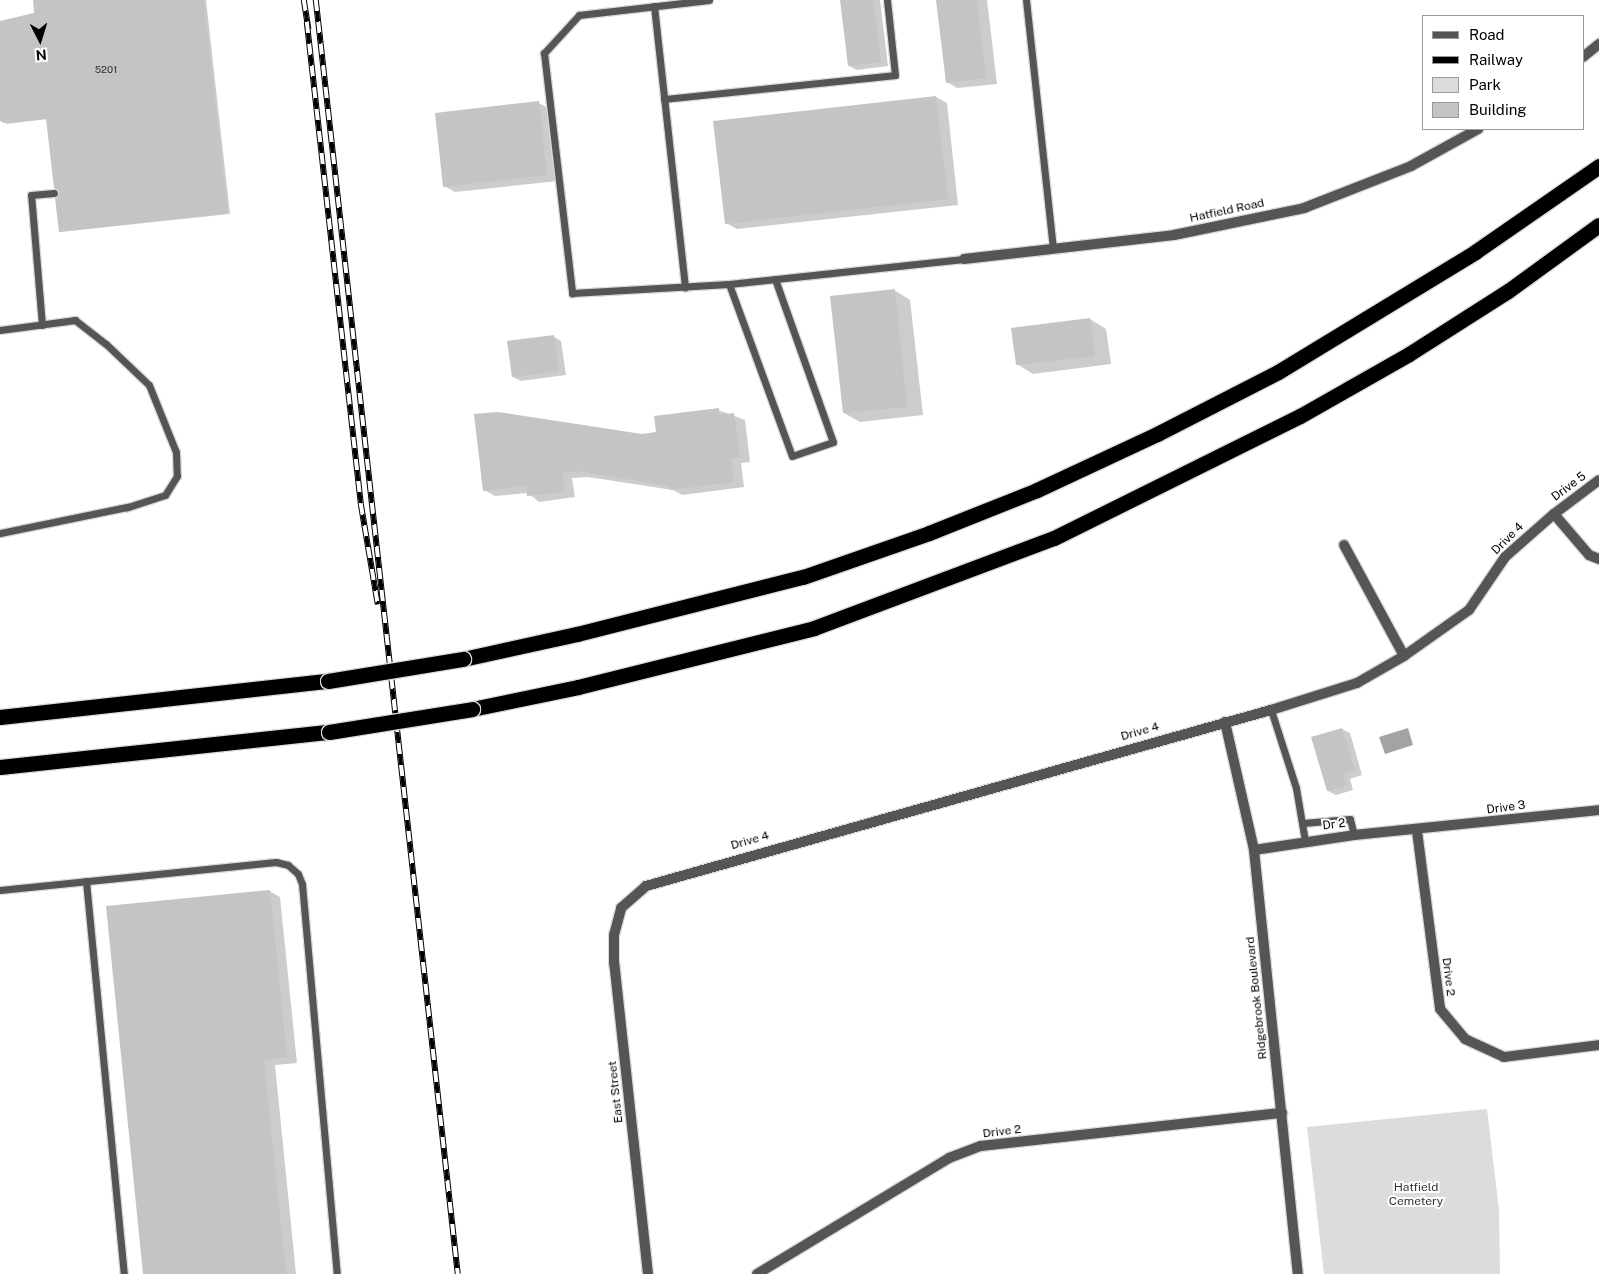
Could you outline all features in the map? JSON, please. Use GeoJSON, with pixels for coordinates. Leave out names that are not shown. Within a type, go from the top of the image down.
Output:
{"type":"FeatureCollection","features":[{"type":"Feature","properties":{"kind":"highway"},"geometry":{"type":"LineString","coordinates":[[0,717],[328,681],[463,659],[577,634],[803,577],[929,533],[1036,490],[1157,434],[1278,372],[1475,252],[1599,166]]}},
{"type":"Feature","properties":{"kind":"highway"},"geometry":{"type":"LineString","coordinates":[[0,767],[329,732],[472,709],[578,687],[814,628],[1054,538],[1300,416],[1409,354],[1508,291],[1599,225]]}},
{"type":"Feature","properties":{"kind":"street"},"geometry":{"type":"LineString","coordinates":[[1584,56],[1599,44]]}},
{"type":"Feature","properties":{"kind":"street","name":"Hatfield Road"},"geometry":{"type":"LineString","coordinates":[[964,259],[1174,235],[1304,208],[1411,166],[1476,130]]}},
{"type":"Feature","properties":{"kind":"street","name":"Drive 5"},"geometry":{"type":"LineString","coordinates":[[1554,514],[1599,480]]}},
{"type":"Feature","properties":{"kind":"street"},"geometry":{"type":"LineString","coordinates":[[1554,514],[1589,555],[1599,559]]}},
{"type":"Feature","properties":{"kind":"street","name":"Drive 4"},"geometry":{"type":"LineString","coordinates":[[621,908],[646,886],[729,860],[1272,710],[1357,683],[1404,656],[1469,610],[1506,557],[1554,514]]}},
{"type":"Feature","properties":{"kind":"street"},"geometry":{"type":"LineString","coordinates":[[1344,545],[1404,656]]}},
{"type":"Feature","properties":{"kind":"street","name":"Ridgebrook Boulevard"},"geometry":{"type":"LineString","coordinates":[[1225,722],[1254,850],[1298,1274]]}},
{"type":"Feature","properties":{"kind":"street","name":"Drive 3"},"geometry":{"type":"LineString","coordinates":[[1417,831],[1599,810]]}},
{"type":"Feature","properties":{"kind":"street","name":"Dr 2"},"geometry":{"type":"LineString","coordinates":[[1254,850],[1354,835],[1417,831]]}},
{"type":"Feature","properties":{"kind":"street","name":"Drive 2"},"geometry":{"type":"LineString","coordinates":[[1417,831],[1440,1009],[1446,1017],[1465,1039],[1504,1057],[1599,1045]]}},
{"type":"Feature","properties":{"kind":"street","name":"East Street"},"geometry":{"type":"LineString","coordinates":[[621,908],[614,935],[614,963],[648,1274]]}},
{"type":"Feature","properties":{"kind":"street","name":"Drive 2"},"geometry":{"type":"LineString","coordinates":[[757,1274],[949,1158],[981,1146],[1282,1113]]}},
{"type":"Feature","properties":{"kind":"lane"},"geometry":{"type":"LineString","coordinates":[[708,0],[579,15],[544,53],[572,293],[729,284],[964,259]]}},
{"type":"Feature","properties":{"kind":"lane"},"geometry":{"type":"LineString","coordinates":[[664,99],[895,75],[887,0]]}},
{"type":"Feature","properties":{"kind":"lane"},"geometry":{"type":"LineString","coordinates":[[1026,0],[1053,248]]}},
{"type":"Feature","properties":{"kind":"lane"},"geometry":{"type":"LineString","coordinates":[[654,6],[685,287]]}},
{"type":"Feature","properties":{"kind":"lane"},"geometry":{"type":"LineString","coordinates":[[42,325],[31,194],[54,192]]}},
{"type":"Feature","properties":{"kind":"lane"},"geometry":{"type":"LineString","coordinates":[[729,284],[792,456],[834,442],[775,279]]}},
{"type":"Feature","properties":{"kind":"lane"},"geometry":{"type":"LineString","coordinates":[[0,330],[75,320],[106,344],[149,385],[176,452],[177,476],[164,494],[127,507],[0,533]]}},
{"type":"Feature","properties":{"kind":"lane"},"geometry":{"type":"LineString","coordinates":[[1272,710],[1291,770],[1303,823],[1305,841]]}},
{"type":"Feature","properties":{"kind":"lane"},"geometry":{"type":"LineString","coordinates":[[1303,823],[1350,819],[1354,835]]}},
{"type":"Feature","properties":{"kind":"lane"},"geometry":{"type":"LineString","coordinates":[[0,890],[276,862],[288,865],[298,874],[302,884],[337,1274]]}},
{"type":"Feature","properties":{"kind":"lane"},"geometry":{"type":"LineString","coordinates":[[86,881],[124,1274]]}},
{"type":"Feature","properties":{"kind":"green space","name":"Hatfield Cemetery"},"geometry":{"type":"Polygon","coordinates":[[[1487,1109],[1499,1210],[1500,1274],[1324,1274],[1307,1127],[1487,1109]]]}},
{"type":"Feature","properties":{"kind":"shaded area"},"geometry":{"type":"Polygon","coordinates":[[[1408,728],[1413,745],[1385,754],[1379,737],[1408,728]]]}},
{"type":"Feature","properties":{"kind":"building"},"geometry":{"type":"Polygon","coordinates":[[[33,0],[204,0],[228,213],[59,232],[55,198],[59,192],[54,188],[46,119],[4,123],[0,121],[0,21],[34,13],[33,0]]]}},
{"type":"Feature","properties":{"kind":"building"},"geometry":{"type":"Polygon","coordinates":[[[840,0],[873,0],[881,62],[848,66],[840,0]]]}},
{"type":"Feature","properties":{"kind":"building"},"geometry":{"type":"Polygon","coordinates":[[[936,0],[977,0],[986,78],[946,83],[936,0]]]}},
{"type":"Feature","properties":{"kind":"building"},"geometry":{"type":"Polygon","coordinates":[[[936,96],[948,199],[725,224],[713,121],[936,96]]]}},
{"type":"Feature","properties":{"kind":"building"},"geometry":{"type":"Polygon","coordinates":[[[539,101],[547,175],[443,187],[435,113],[539,101]]]}},
{"type":"Feature","properties":{"kind":"building"},"geometry":{"type":"Polygon","coordinates":[[[895,289],[907,407],[843,413],[830,296],[895,289]]]}},
{"type":"Feature","properties":{"kind":"building"},"geometry":{"type":"Polygon","coordinates":[[[1090,318],[1095,356],[1016,365],[1011,328],[1090,318]]]}},
{"type":"Feature","properties":{"kind":"building"},"geometry":{"type":"Polygon","coordinates":[[[554,335],[559,371],[512,377],[507,341],[554,335]]]}},
{"type":"Feature","properties":{"kind":"building"},"geometry":{"type":"Polygon","coordinates":[[[719,408],[719,415],[734,413],[740,457],[731,458],[734,482],[670,490],[670,486],[577,471],[562,473],[565,492],[527,496],[526,486],[483,491],[474,414],[498,412],[642,434],[656,432],[654,416],[719,408]]]}},
{"type":"Feature","properties":{"kind":"building"},"geometry":{"type":"Polygon","coordinates":[[[1342,728],[1355,770],[1343,774],[1346,786],[1327,791],[1311,737],[1342,728]]]}},
{"type":"Feature","properties":{"kind":"building"},"geometry":{"type":"Polygon","coordinates":[[[270,890],[287,1057],[264,1060],[286,1274],[143,1274],[106,906],[270,890]]]}},
{"type":"Feature","properties":{"kind":"railway"},"geometry":{"type":"LineString","coordinates":[[304,0],[309,30]]}},
{"type":"Feature","properties":{"kind":"railway"},"geometry":{"type":"LineString","coordinates":[[316,0],[458,1274]]}},
{"type":"Feature","properties":{"kind":"railway"},"geometry":{"type":"LineString","coordinates":[[307,22],[361,504],[378,605]]}}]}
